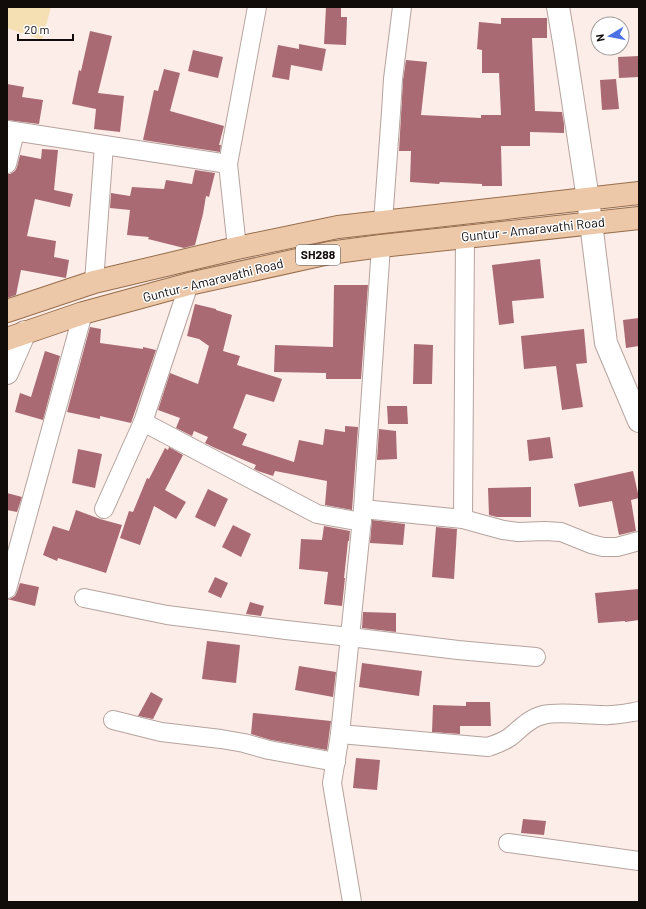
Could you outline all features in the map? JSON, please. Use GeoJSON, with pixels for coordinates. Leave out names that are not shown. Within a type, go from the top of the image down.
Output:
{"type":"FeatureCollection","features":[{"type":"Feature","properties":{"kind":"main road","name":"Guntur - Amaravathi Road"},"geometry":{"type":"LineString","coordinates":[[7,311],[94,282],[237,248],[338,227],[639,193]]}},
{"type":"Feature","properties":{"kind":"main road","name":"Guntur - Amaravathi Road"},"geometry":{"type":"LineString","coordinates":[[16,336],[83,313],[189,284],[330,253],[465,236],[639,218]]}},
{"type":"Feature","properties":{"kind":"street"},"geometry":{"type":"LineString","coordinates":[[237,248],[228,164],[257,7]]}},
{"type":"Feature","properties":{"kind":"street"},"geometry":{"type":"LineString","coordinates":[[383,222],[393,79],[402,7]]}},
{"type":"Feature","properties":{"kind":"street"},"geometry":{"type":"LineString","coordinates":[[558,7],[596,198]]}},
{"type":"Feature","properties":{"kind":"street"},"geometry":{"type":"LineString","coordinates":[[571,7],[599,222],[606,344],[639,421]]}},
{"type":"Feature","properties":{"kind":"street"},"geometry":{"type":"LineString","coordinates":[[7,164],[11,131],[228,164]]}},
{"type":"Feature","properties":{"kind":"street"},"geometry":{"type":"LineString","coordinates":[[94,282],[104,145]]}},
{"type":"Feature","properties":{"kind":"street"},"geometry":{"type":"LineString","coordinates":[[464,519],[465,236]]}},
{"type":"Feature","properties":{"kind":"street"},"geometry":{"type":"LineString","coordinates":[[352,902],[332,783],[340,734],[362,516],[381,246]]}},
{"type":"Feature","properties":{"kind":"street"},"geometry":{"type":"LineString","coordinates":[[104,509],[144,422],[189,284]]}},
{"type":"Feature","properties":{"kind":"street"},"geometry":{"type":"LineString","coordinates":[[7,589],[83,313]]}},
{"type":"Feature","properties":{"kind":"street"},"geometry":{"type":"LineString","coordinates":[[7,374],[16,336]]}},
{"type":"Feature","properties":{"kind":"street"},"geometry":{"type":"LineString","coordinates":[[144,422],[317,514],[464,519],[503,530],[518,532],[561,532],[591,544],[603,547],[617,547],[639,541]]}},
{"type":"Feature","properties":{"kind":"street"},"geometry":{"type":"LineString","coordinates":[[84,598],[167,615],[446,649],[536,657]]}},
{"type":"Feature","properties":{"kind":"street"},"geometry":{"type":"LineString","coordinates":[[340,734],[488,747],[499,743],[528,722],[545,714],[604,716],[639,711]]}},
{"type":"Feature","properties":{"kind":"street"},"geometry":{"type":"LineString","coordinates":[[114,720],[161,732],[228,740],[269,750],[336,762]]}},
{"type":"Feature","properties":{"kind":"street"},"geometry":{"type":"LineString","coordinates":[[508,843],[639,861]]}},
{"type":"Feature","properties":{"kind":"shaded area"},"geometry":{"type":"Polygon","coordinates":[[[7,7],[51,7],[42,40],[7,28],[7,7]]]}},
{"type":"Feature","properties":{"kind":"building"},"geometry":{"type":"Polygon","coordinates":[[[326,7],[341,7],[341,17],[347,17],[346,45],[324,44],[326,7]]]}},
{"type":"Feature","properties":{"kind":"building"},"geometry":{"type":"Polygon","coordinates":[[[501,18],[547,18],[547,38],[532,38],[535,111],[562,112],[564,133],[530,132],[530,146],[501,146],[502,186],[482,186],[482,184],[440,182],[439,184],[410,182],[411,151],[399,151],[403,80],[406,60],[427,62],[421,115],[481,118],[481,115],[501,115],[499,73],[482,73],[482,50],[477,49],[479,22],[501,24],[501,18]]]}},
{"type":"Feature","properties":{"kind":"building"},"geometry":{"type":"Polygon","coordinates":[[[90,31],[112,36],[98,93],[124,96],[120,132],[94,129],[96,109],[72,104],[79,70],[81,71],[90,31]]]}},
{"type":"Feature","properties":{"kind":"building"},"geometry":{"type":"Polygon","coordinates":[[[299,44],[326,49],[322,71],[291,65],[289,80],[272,77],[278,45],[299,49],[299,44]]]}},
{"type":"Feature","properties":{"kind":"building"},"geometry":{"type":"Polygon","coordinates":[[[193,50],[223,57],[218,78],[188,71],[193,50]]]}},
{"type":"Feature","properties":{"kind":"building"},"geometry":{"type":"Polygon","coordinates":[[[639,56],[639,77],[619,78],[618,57],[639,56]]]}},
{"type":"Feature","properties":{"kind":"building"},"geometry":{"type":"Polygon","coordinates":[[[164,69],[180,73],[170,111],[224,126],[219,145],[221,145],[220,152],[143,140],[154,90],[158,91],[164,69]]]}},
{"type":"Feature","properties":{"kind":"building"},"geometry":{"type":"Polygon","coordinates":[[[616,79],[619,109],[602,110],[600,80],[616,79]]]}},
{"type":"Feature","properties":{"kind":"building"},"geometry":{"type":"Polygon","coordinates":[[[7,84],[24,87],[22,97],[43,100],[39,124],[7,120],[7,84]]]}},
{"type":"Feature","properties":{"kind":"building"},"geometry":{"type":"Polygon","coordinates":[[[42,149],[58,150],[54,190],[73,194],[70,207],[35,199],[27,236],[56,241],[54,257],[69,260],[66,278],[21,270],[16,295],[7,298],[7,174],[15,171],[20,155],[41,159],[42,149]]]}},
{"type":"Feature","properties":{"kind":"building"},"geometry":{"type":"Polygon","coordinates":[[[195,170],[215,173],[209,197],[206,196],[195,245],[184,248],[148,239],[149,237],[127,235],[130,210],[110,208],[111,193],[130,196],[132,187],[164,189],[166,180],[192,184],[195,170]]]}},
{"type":"Feature","properties":{"kind":"building"},"geometry":{"type":"Polygon","coordinates":[[[540,259],[544,298],[512,301],[514,323],[499,325],[492,265],[540,259]]]}},
{"type":"Feature","properties":{"kind":"building"},"geometry":{"type":"Polygon","coordinates":[[[334,285],[368,285],[361,379],[326,379],[326,373],[274,372],[275,345],[333,347],[334,285]]]}},
{"type":"Feature","properties":{"kind":"building"},"geometry":{"type":"Polygon","coordinates":[[[195,304],[232,315],[223,351],[240,356],[237,365],[282,379],[274,402],[246,394],[233,428],[247,434],[242,445],[294,462],[299,440],[323,445],[325,429],[345,432],[345,426],[358,427],[352,510],[325,505],[327,481],[275,471],[273,476],[258,471],[254,469],[256,465],[205,443],[208,437],[194,431],[192,436],[176,428],[180,418],[158,410],[170,373],[198,384],[209,346],[199,339],[187,336],[195,304]]]}},
{"type":"Feature","properties":{"kind":"building"},"geometry":{"type":"Polygon","coordinates":[[[639,318],[639,346],[626,348],[623,320],[639,318]]]}},
{"type":"Feature","properties":{"kind":"building"},"geometry":{"type":"Polygon","coordinates":[[[90,327],[101,329],[100,343],[143,349],[143,347],[156,350],[131,423],[100,416],[100,419],[67,412],[90,327]]]}},
{"type":"Feature","properties":{"kind":"building"},"geometry":{"type":"Polygon","coordinates":[[[584,329],[587,363],[576,364],[583,407],[562,410],[556,366],[524,369],[521,336],[584,329]]]}},
{"type":"Feature","properties":{"kind":"building"},"geometry":{"type":"Polygon","coordinates":[[[414,344],[433,345],[432,384],[413,384],[414,344]]]}},
{"type":"Feature","properties":{"kind":"building"},"geometry":{"type":"Polygon","coordinates":[[[45,351],[60,356],[43,420],[15,412],[20,393],[31,397],[45,351]]]}},
{"type":"Feature","properties":{"kind":"building"},"geometry":{"type":"Polygon","coordinates":[[[387,406],[407,406],[408,424],[388,424],[387,406]]]}},
{"type":"Feature","properties":{"kind":"building"},"geometry":{"type":"Polygon","coordinates":[[[379,429],[396,431],[397,459],[377,460],[379,429]]]}},
{"type":"Feature","properties":{"kind":"building"},"geometry":{"type":"Polygon","coordinates":[[[550,437],[553,458],[529,461],[527,440],[550,437]]]}},
{"type":"Feature","properties":{"kind":"building"},"geometry":{"type":"Polygon","coordinates":[[[169,447],[183,455],[165,490],[186,502],[176,519],[154,506],[140,545],[120,538],[129,511],[133,512],[147,478],[149,479],[165,448],[168,450],[169,447]]]}},
{"type":"Feature","properties":{"kind":"building"},"geometry":{"type":"Polygon","coordinates":[[[78,449],[102,454],[95,488],[72,483],[78,449]]]}},
{"type":"Feature","properties":{"kind":"building"},"geometry":{"type":"Polygon","coordinates":[[[633,471],[639,498],[631,500],[636,531],[619,535],[612,501],[579,507],[574,484],[633,471]]]}},
{"type":"Feature","properties":{"kind":"building"},"geometry":{"type":"Polygon","coordinates":[[[531,487],[531,517],[497,517],[489,515],[488,488],[531,487]]]}},
{"type":"Feature","properties":{"kind":"building"},"geometry":{"type":"Polygon","coordinates":[[[208,489],[228,499],[215,527],[195,517],[208,489]]]}},
{"type":"Feature","properties":{"kind":"building"},"geometry":{"type":"Polygon","coordinates":[[[7,493],[22,497],[17,512],[7,510],[7,493]]]}},
{"type":"Feature","properties":{"kind":"building"},"geometry":{"type":"Polygon","coordinates":[[[76,510],[122,525],[106,573],[58,558],[57,561],[43,555],[53,526],[69,531],[76,510]]]}},
{"type":"Feature","properties":{"kind":"building"},"geometry":{"type":"Polygon","coordinates":[[[372,520],[405,524],[403,545],[370,543],[372,520]]]}},
{"type":"Feature","properties":{"kind":"building"},"geometry":{"type":"Polygon","coordinates":[[[233,525],[251,534],[241,557],[222,547],[233,525]]]}},
{"type":"Feature","properties":{"kind":"building"},"geometry":{"type":"Polygon","coordinates":[[[324,526],[350,531],[342,606],[324,604],[328,572],[299,569],[301,539],[322,540],[324,526]]]}},
{"type":"Feature","properties":{"kind":"building"},"geometry":{"type":"Polygon","coordinates":[[[436,527],[457,529],[454,579],[432,577],[436,527]]]}},
{"type":"Feature","properties":{"kind":"building"},"geometry":{"type":"Polygon","coordinates":[[[215,577],[228,583],[221,598],[208,592],[215,577]]]}},
{"type":"Feature","properties":{"kind":"building"},"geometry":{"type":"Polygon","coordinates":[[[20,583],[39,587],[35,606],[7,599],[15,596],[20,583]]]}},
{"type":"Feature","properties":{"kind":"building"},"geometry":{"type":"Polygon","coordinates":[[[639,589],[639,620],[598,623],[595,593],[639,589]]]}},
{"type":"Feature","properties":{"kind":"building"},"geometry":{"type":"Polygon","coordinates":[[[250,602],[264,606],[261,616],[246,614],[250,602]]]}},
{"type":"Feature","properties":{"kind":"building"},"geometry":{"type":"Polygon","coordinates":[[[363,612],[396,613],[396,632],[362,628],[363,612]]]}},
{"type":"Feature","properties":{"kind":"building"},"geometry":{"type":"Polygon","coordinates":[[[207,641],[240,645],[236,683],[202,679],[207,641]]]}},
{"type":"Feature","properties":{"kind":"building"},"geometry":{"type":"Polygon","coordinates":[[[362,663],[422,671],[419,696],[359,687],[362,663]]]}},
{"type":"Feature","properties":{"kind":"building"},"geometry":{"type":"Polygon","coordinates":[[[299,666],[336,672],[333,697],[295,690],[299,666]]]}},
{"type":"Feature","properties":{"kind":"building"},"geometry":{"type":"Polygon","coordinates":[[[151,692],[163,699],[153,719],[138,716],[151,692]]]}},
{"type":"Feature","properties":{"kind":"building"},"geometry":{"type":"Polygon","coordinates":[[[466,702],[490,702],[491,726],[460,726],[460,734],[432,732],[433,705],[466,706],[466,702]]]}},
{"type":"Feature","properties":{"kind":"building"},"geometry":{"type":"Polygon","coordinates":[[[253,713],[331,721],[327,750],[271,740],[251,734],[253,713]]]}},
{"type":"Feature","properties":{"kind":"building"},"geometry":{"type":"Polygon","coordinates":[[[356,758],[380,760],[377,790],[353,788],[356,758]]]}},
{"type":"Feature","properties":{"kind":"building"},"geometry":{"type":"Polygon","coordinates":[[[523,819],[546,821],[544,835],[521,833],[523,819]]]}}]}
